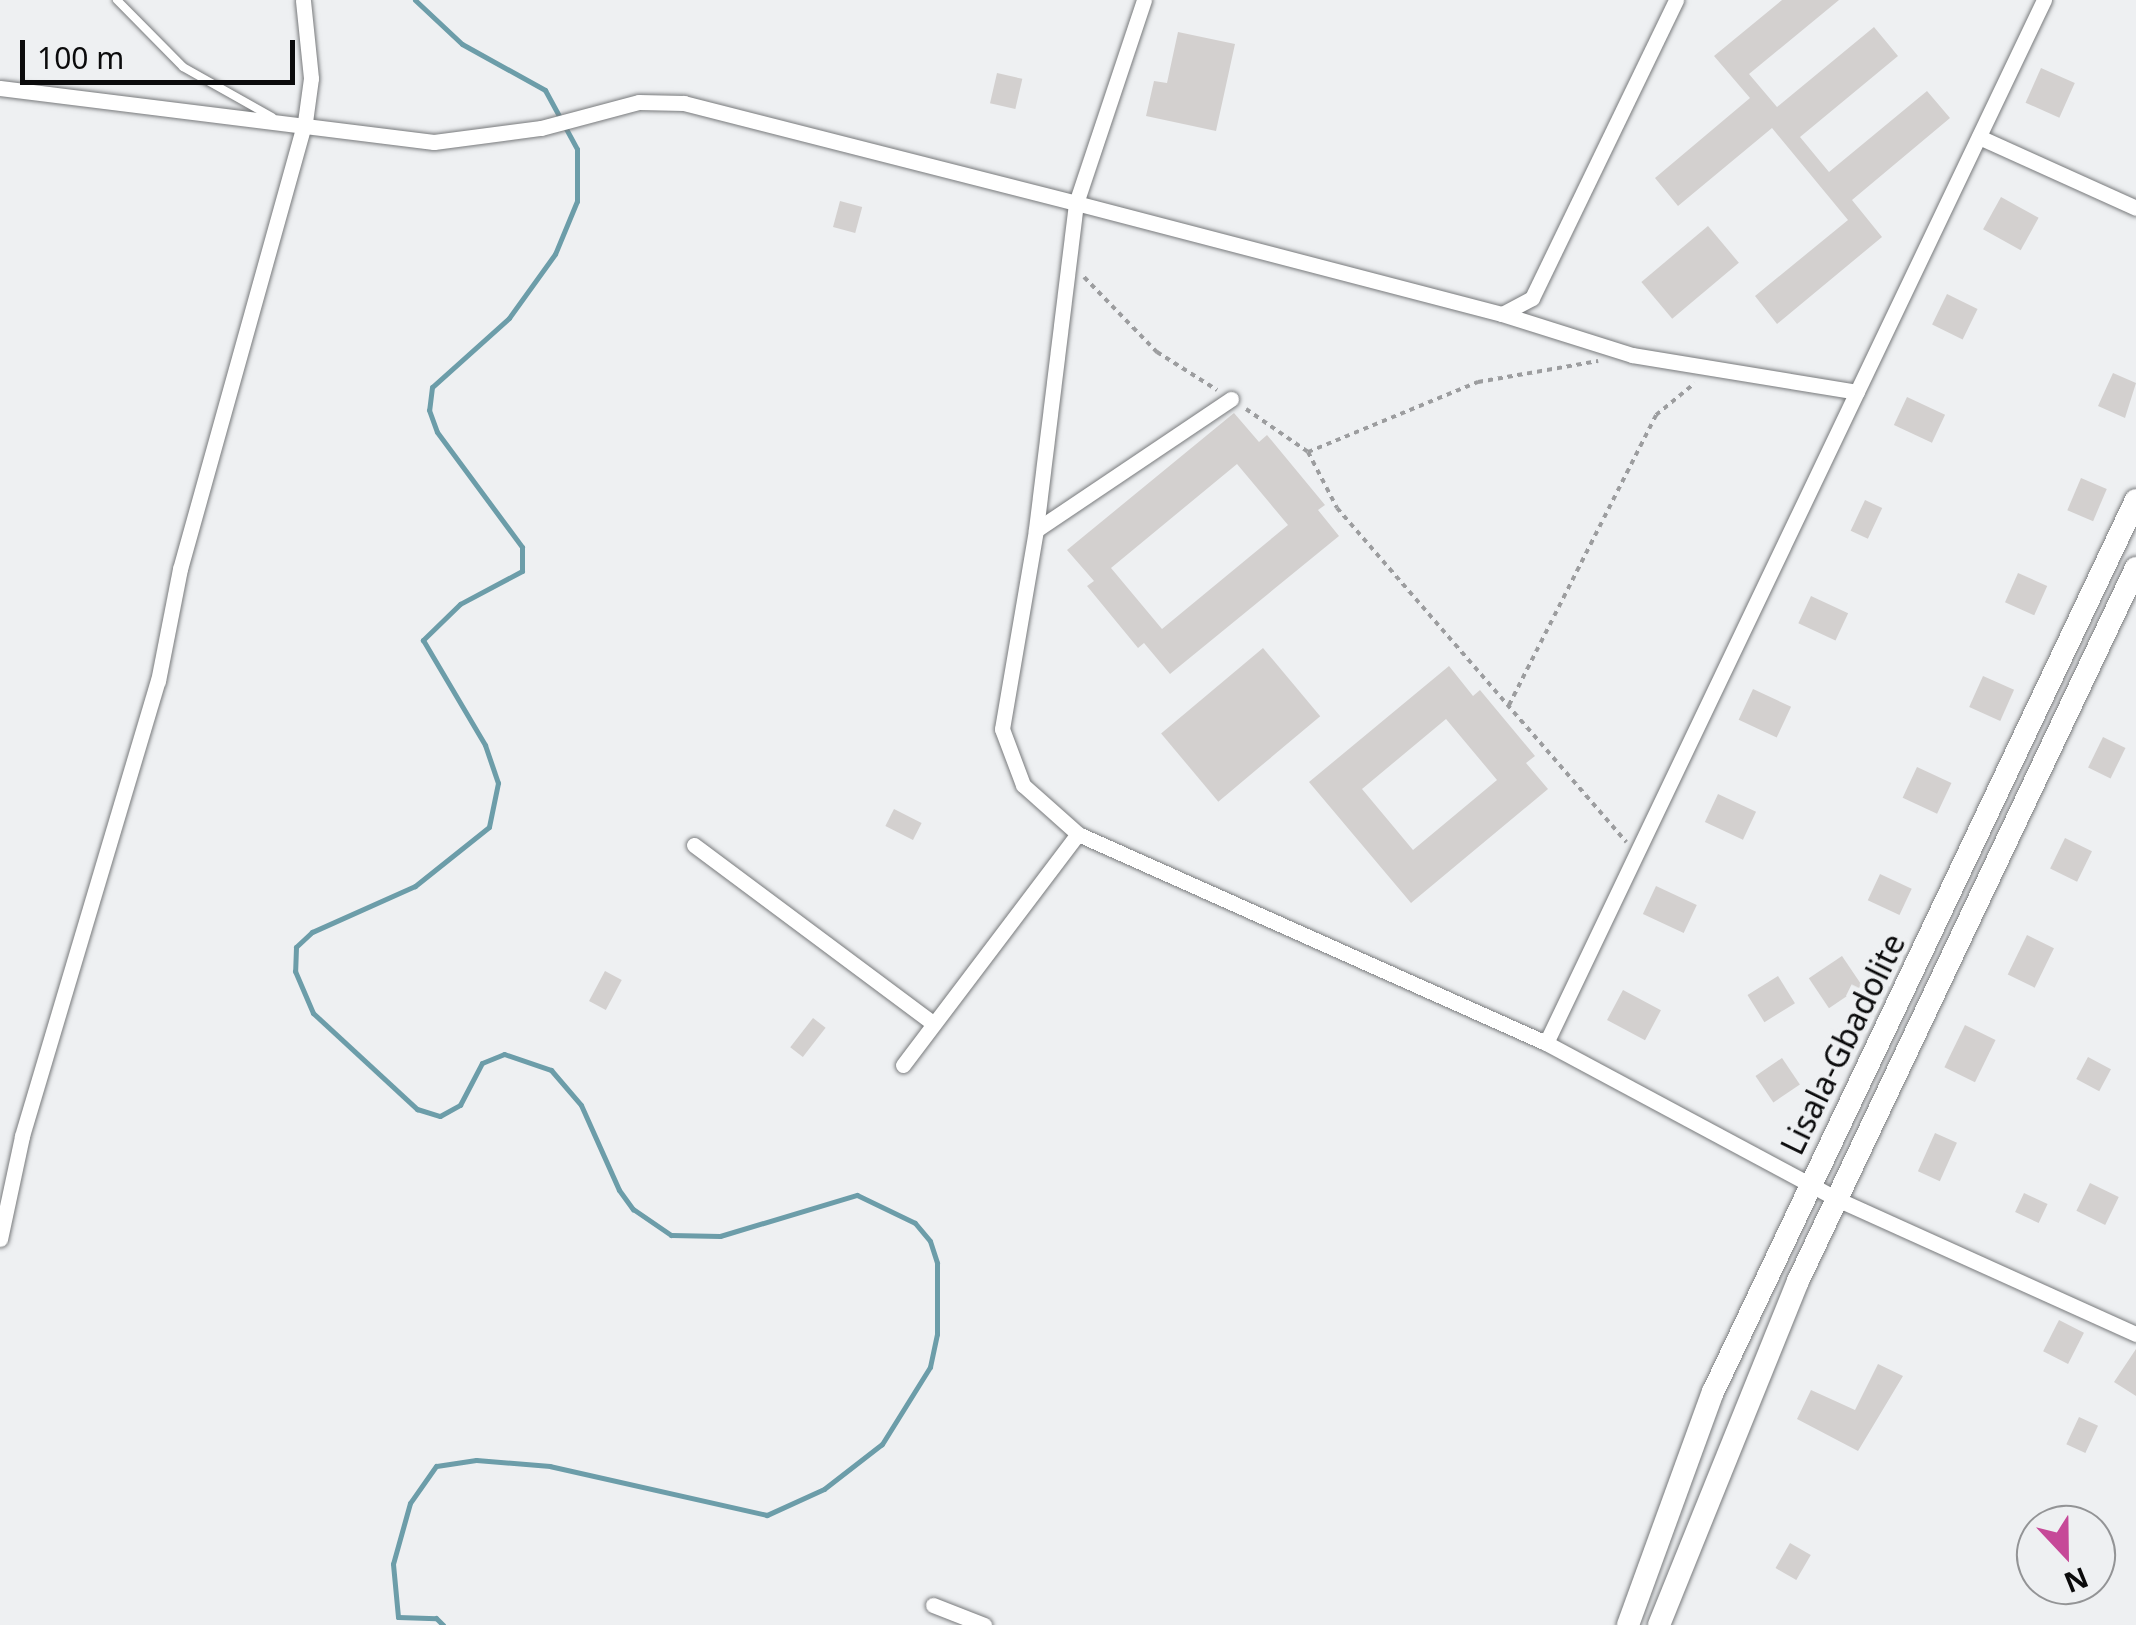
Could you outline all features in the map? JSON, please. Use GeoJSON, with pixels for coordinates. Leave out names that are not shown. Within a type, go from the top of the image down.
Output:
{"type":"FeatureCollection","features":[{"type":"Feature","properties":{"kind":"main road","name":"Lisala-Gbadolite"},"geometry":{"type":"LineString","coordinates":[[1628,1625],[1713,1392],[2136,500]]}},
{"type":"Feature","properties":{"kind":"main road","name":"Lisala-Gbadolite"},"geometry":{"type":"LineString","coordinates":[[1659,1625],[1744,1402],[2136,568]]}},
{"type":"Feature","properties":{"kind":"street"},"geometry":{"type":"LineString","coordinates":[[0,1239],[22,1136],[158,681],[180,569],[304,122],[311,78],[303,0]]}},
{"type":"Feature","properties":{"kind":"street"},"geometry":{"type":"LineString","coordinates":[[1144,0],[1076,203],[1036,530],[1002,729],[1022,785],[1078,834],[1546,1044],[1838,1200],[2136,1334]]}},
{"type":"Feature","properties":{"kind":"street"},"geometry":{"type":"LineString","coordinates":[[1502,314],[1532,298],[1676,0]]}},
{"type":"Feature","properties":{"kind":"street"},"geometry":{"type":"LineString","coordinates":[[1546,1044],[2044,0]]}},
{"type":"Feature","properties":{"kind":"street"},"geometry":{"type":"LineString","coordinates":[[0,88],[304,122],[434,142],[541,128],[597,110],[684,103],[1502,314],[1632,355],[1857,392]]}},
{"type":"Feature","properties":{"kind":"street"},"geometry":{"type":"LineString","coordinates":[[1979,137],[2136,208]]}},
{"type":"Feature","properties":{"kind":"street"},"geometry":{"type":"LineString","coordinates":[[1036,530],[1231,399]]}},
{"type":"Feature","properties":{"kind":"street"},"geometry":{"type":"LineString","coordinates":[[903,1065],[1078,834]]}},
{"type":"Feature","properties":{"kind":"street"},"geometry":{"type":"LineString","coordinates":[[694,845],[934,1024]]}},
{"type":"Feature","properties":{"kind":"street"},"geometry":{"type":"LineString","coordinates":[[933,1605],[984,1625]]}},
{"type":"Feature","properties":{"kind":"lane"},"geometry":{"type":"LineString","coordinates":[[117,0],[182,67],[276,119]]}},
{"type":"Feature","properties":{"kind":"path"},"geometry":{"type":"LineString","coordinates":[[1071,262],[1156,352],[1308,452],[1337,508],[1636,854]]}},
{"type":"Feature","properties":{"kind":"path"},"geometry":{"type":"LineString","coordinates":[[1308,452],[1478,382],[1632,355]]}},
{"type":"Feature","properties":{"kind":"path"},"geometry":{"type":"LineString","coordinates":[[1508,708],[1656,415],[1714,368]]}},
{"type":"Feature","properties":{"kind":"building"},"geometry":{"type":"Polygon","coordinates":[[[1782,0],[1839,0],[1749,74],[1777,107],[1874,27],[1898,56],[1800,137],[1829,172],[1927,91],[1950,118],[1852,200],[1882,237],[1777,324],[1755,296],[1848,220],[1772,128],[1678,206],[1655,178],[1750,98],[1714,56],[1782,0]]]}},
{"type":"Feature","properties":{"kind":"building"},"geometry":{"type":"Polygon","coordinates":[[[1178,32],[1235,44],[1216,131],[1146,116],[1154,81],[1167,83],[1178,32]]]}},
{"type":"Feature","properties":{"kind":"building"},"geometry":{"type":"Polygon","coordinates":[[[2041,68],[2075,83],[2059,118],[2026,103],[2041,68]]]}},
{"type":"Feature","properties":{"kind":"building"},"geometry":{"type":"Polygon","coordinates":[[[997,73],[1022,79],[1015,109],[990,103],[997,73]]]}},
{"type":"Feature","properties":{"kind":"building"},"geometry":{"type":"Polygon","coordinates":[[[2001,197],[2039,218],[2021,250],[1983,229],[2001,197]]]}},
{"type":"Feature","properties":{"kind":"building"},"geometry":{"type":"Polygon","coordinates":[[[840,201],[862,207],[855,233],[833,227],[840,201]]]}},
{"type":"Feature","properties":{"kind":"building"},"geometry":{"type":"Polygon","coordinates":[[[1708,226],[1739,263],[1672,319],[1641,282],[1708,226]]]}},
{"type":"Feature","properties":{"kind":"building"},"geometry":{"type":"Polygon","coordinates":[[[1947,294],[1978,309],[1963,339],[1932,325],[1947,294]]]}},
{"type":"Feature","properties":{"kind":"building"},"geometry":{"type":"Polygon","coordinates":[[[2113,373],[2136,383],[2125,418],[2098,406],[2113,373]]]}},
{"type":"Feature","properties":{"kind":"building"},"geometry":{"type":"Polygon","coordinates":[[[1907,397],[1945,415],[1932,443],[1894,425],[1907,397]]]}},
{"type":"Feature","properties":{"kind":"building"},"geometry":{"type":"Polygon","coordinates":[[[1234,413],[1259,442],[1267,435],[1325,505],[1318,510],[1339,536],[1170,674],[1144,643],[1138,648],[1087,586],[1094,581],[1067,550],[1234,413]],[[1237,464],[1111,568],[1162,629],[1288,525],[1237,464]]]}},
{"type":"Feature","properties":{"kind":"building"},"geometry":{"type":"Polygon","coordinates":[[[2081,478],[2107,489],[2093,521],[2067,510],[2081,478]]]}},
{"type":"Feature","properties":{"kind":"building"},"geometry":{"type":"Polygon","coordinates":[[[1865,500],[1882,508],[1868,539],[1851,531],[1865,500]]]}},
{"type":"Feature","properties":{"kind":"building"},"geometry":{"type":"Polygon","coordinates":[[[2018,573],[2047,586],[2034,615],[2005,602],[2018,573]]]}},
{"type":"Feature","properties":{"kind":"building"},"geometry":{"type":"Polygon","coordinates":[[[1811,596],[1848,613],[1835,641],[1798,623],[1811,596]]]}},
{"type":"Feature","properties":{"kind":"building"},"geometry":{"type":"Polygon","coordinates":[[[1263,648],[1320,716],[1218,802],[1161,733],[1263,648]]]}},
{"type":"Feature","properties":{"kind":"building"},"geometry":{"type":"Polygon","coordinates":[[[1449,666],[1473,696],[1480,690],[1535,756],[1526,763],[1548,789],[1411,903],[1309,782],[1449,666]],[[1446,719],[1362,789],[1413,850],[1497,780],[1446,719]]]}},
{"type":"Feature","properties":{"kind":"building"},"geometry":{"type":"Polygon","coordinates":[[[1983,676],[2014,690],[2000,721],[1969,707],[1983,676]]]}},
{"type":"Feature","properties":{"kind":"building"},"geometry":{"type":"Polygon","coordinates":[[[1753,689],[1791,707],[1777,738],[1739,720],[1753,689]]]}},
{"type":"Feature","properties":{"kind":"building"},"geometry":{"type":"Polygon","coordinates":[[[2103,737],[2125,748],[2111,779],[2088,768],[2103,737]]]}},
{"type":"Feature","properties":{"kind":"building"},"geometry":{"type":"Polygon","coordinates":[[[1917,767],[1951,783],[1937,814],[1903,798],[1917,767]]]}},
{"type":"Feature","properties":{"kind":"building"},"geometry":{"type":"Polygon","coordinates":[[[1718,794],[1756,812],[1743,840],[1705,822],[1718,794]]]}},
{"type":"Feature","properties":{"kind":"building"},"geometry":{"type":"Polygon","coordinates":[[[894,809],[922,823],[913,840],[885,826],[894,809]]]}},
{"type":"Feature","properties":{"kind":"building"},"geometry":{"type":"Polygon","coordinates":[[[2065,838],[2092,851],[2077,882],[2050,869],[2065,838]]]}},
{"type":"Feature","properties":{"kind":"building"},"geometry":{"type":"Polygon","coordinates":[[[1880,874],[1912,889],[1899,915],[1868,900],[1880,874]]]}},
{"type":"Feature","properties":{"kind":"building"},"geometry":{"type":"Polygon","coordinates":[[[1656,886],[1697,905],[1684,933],[1643,914],[1656,886]]]}},
{"type":"Feature","properties":{"kind":"building"},"geometry":{"type":"Polygon","coordinates":[[[2027,935],[2054,948],[2035,988],[2008,975],[2027,935]]]}},
{"type":"Feature","properties":{"kind":"building"},"geometry":{"type":"Polygon","coordinates":[[[1842,956],[1862,986],[1829,1008],[1809,978],[1842,956]]]}},
{"type":"Feature","properties":{"kind":"building"},"geometry":{"type":"Polygon","coordinates":[[[605,971],[622,980],[606,1010],[589,1001],[605,971]]]}},
{"type":"Feature","properties":{"kind":"building"},"geometry":{"type":"Polygon","coordinates":[[[1778,976],[1795,1003],[1764,1022],[1747,995],[1778,976]]]}},
{"type":"Feature","properties":{"kind":"building"},"geometry":{"type":"Polygon","coordinates":[[[1623,990],[1661,1010],[1645,1040],[1607,1020],[1623,990]]]}},
{"type":"Feature","properties":{"kind":"building"},"geometry":{"type":"Polygon","coordinates":[[[813,1018],[826,1028],[803,1057],[790,1047],[813,1018]]]}},
{"type":"Feature","properties":{"kind":"building"},"geometry":{"type":"Polygon","coordinates":[[[1965,1025],[1996,1040],[1975,1082],[1944,1067],[1965,1025]]]}},
{"type":"Feature","properties":{"kind":"building"},"geometry":{"type":"Polygon","coordinates":[[[2088,1057],[2111,1069],[2099,1091],[2076,1079],[2088,1057]]]}},
{"type":"Feature","properties":{"kind":"building"},"geometry":{"type":"Polygon","coordinates":[[[1782,1058],[1800,1085],[1773,1102],[1755,1076],[1782,1058]]]}},
{"type":"Feature","properties":{"kind":"building"},"geometry":{"type":"Polygon","coordinates":[[[1935,1133],[1957,1143],[1940,1181],[1918,1171],[1935,1133]]]}},
{"type":"Feature","properties":{"kind":"building"},"geometry":{"type":"Polygon","coordinates":[[[2090,1183],[2119,1197],[2105,1225],[2076,1211],[2090,1183]]]}},
{"type":"Feature","properties":{"kind":"building"},"geometry":{"type":"Polygon","coordinates":[[[2024,1193],[2048,1204],[2039,1223],[2015,1212],[2024,1193]]]}},
{"type":"Feature","properties":{"kind":"building"},"geometry":{"type":"Polygon","coordinates":[[[2059,1320],[2084,1333],[2068,1364],[2043,1351],[2059,1320]]]}},
{"type":"Feature","properties":{"kind":"building"},"geometry":{"type":"Polygon","coordinates":[[[2136,1349],[2136,1396],[2114,1382],[2136,1349]]]}},
{"type":"Feature","properties":{"kind":"building"},"geometry":{"type":"Polygon","coordinates":[[[1878,1364],[1903,1376],[1858,1451],[1797,1419],[1811,1390],[1855,1410],[1878,1364]]]}},
{"type":"Feature","properties":{"kind":"building"},"geometry":{"type":"Polygon","coordinates":[[[2079,1417],[2098,1426],[2085,1453],[2066,1444],[2079,1417]]]}},
{"type":"Feature","properties":{"kind":"building"},"geometry":{"type":"Polygon","coordinates":[[[1790,1543],[1811,1555],[1796,1580],[1776,1568],[1790,1543]]]}},
{"type":"Feature","properties":{"kind":"waterway"},"geometry":{"type":"LineString","coordinates":[[415,0],[462,44],[545,90],[577,149],[577,201],[555,254],[509,318],[432,387],[429,410],[437,432],[522,547],[522,571],[460,604],[423,640],[485,745],[498,783],[489,827],[415,886],[312,932],[296,947],[295,971],[313,1013],[417,1109],[440,1116],[460,1105],[482,1063],[504,1054],[551,1070],[581,1105],[619,1190],[633,1209],[671,1235],[720,1236],[857,1195],[915,1223],[930,1241],[937,1263],[937,1334],[930,1367],[882,1444],[824,1489],[767,1515],[550,1466],[476,1460],[436,1466],[410,1503],[393,1564],[398,1617],[436,1618],[443,1625]]}}]}
